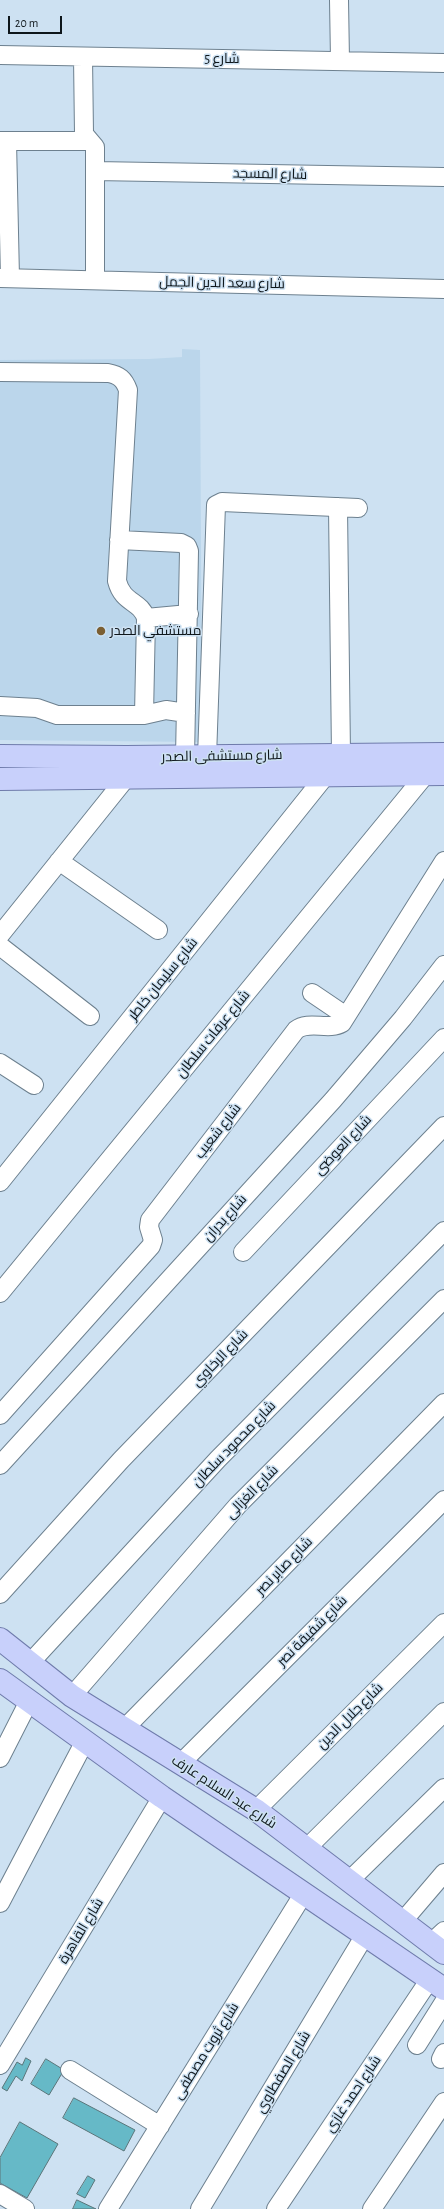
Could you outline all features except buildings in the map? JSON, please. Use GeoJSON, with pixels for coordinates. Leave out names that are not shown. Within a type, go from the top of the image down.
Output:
{"type":"FeatureCollection","features":[{"type":"Feature","properties":{"kind":"main road","name":"شارع مستشفى الصدر"},"geometry":{"type":"LineString","coordinates":[[0,756],[207,757],[444,754]]}},
{"type":"Feature","properties":{"kind":"main road","name":"شارع مستشفى الصدر"},"geometry":{"type":"LineString","coordinates":[[0,779],[435,774]]}},
{"type":"Feature","properties":{"kind":"main road","name":"شارع عبد السلام عارف"},"geometry":{"type":"LineString","coordinates":[[0,1639],[29,1664],[72,1696],[256,1810],[403,1921],[440,1942]]}},
{"type":"Feature","properties":{"kind":"main road"},"geometry":{"type":"LineString","coordinates":[[0,1680],[162,1797],[437,1984]]}},
{"type":"Feature","properties":{"kind":"street"},"geometry":{"type":"LineString","coordinates":[[339,0],[340,60]]}},
{"type":"Feature","properties":{"kind":"street","name":"شارع 5"},"geometry":{"type":"LineString","coordinates":[[0,55],[444,63]]}},
{"type":"Feature","properties":{"kind":"street"},"geometry":{"type":"LineString","coordinates":[[82,57],[84,134],[88,142]]}},
{"type":"Feature","properties":{"kind":"street"},"geometry":{"type":"LineString","coordinates":[[5,278],[3,141],[88,142],[94,144],[95,147],[95,280]]}},
{"type":"Feature","properties":{"kind":"street","name":"شارع المسجد"},"geometry":{"type":"LineString","coordinates":[[95,171],[444,178]]}},
{"type":"Feature","properties":{"kind":"street","name":"شارع سعد الدين الجمل"},"geometry":{"type":"LineString","coordinates":[[5,278],[444,289]]}},
{"type":"Feature","properties":{"kind":"street"},"geometry":{"type":"LineString","coordinates":[[0,372],[108,373],[118,375],[125,382],[128,390],[117,581],[119,589],[124,597],[138,606],[146,618],[144,715]]}},
{"type":"Feature","properties":{"kind":"street"},"geometry":{"type":"LineString","coordinates":[[207,757],[216,505],[222,502],[358,508]]}},
{"type":"Feature","properties":{"kind":"street"},"geometry":{"type":"LineString","coordinates":[[338,507],[341,755]]}},
{"type":"Feature","properties":{"kind":"street"},"geometry":{"type":"LineString","coordinates":[[119,540],[181,543],[187,546],[190,557],[185,757]]}},
{"type":"Feature","properties":{"kind":"street"},"geometry":{"type":"LineString","coordinates":[[146,618],[189,614]]}},
{"type":"Feature","properties":{"kind":"street"},"geometry":{"type":"LineString","coordinates":[[0,706],[37,708],[57,715],[144,715],[166,710],[186,713]]}},
{"type":"Feature","properties":{"kind":"street","name":"شارع عرفات سلطان"},"geometry":{"type":"LineString","coordinates":[[0,1293],[435,774]]}},
{"type":"Feature","properties":{"kind":"street","name":"شارع سليمان خاطر"},"geometry":{"type":"LineString","coordinates":[[0,1182],[326,775]]}},
{"type":"Feature","properties":{"kind":"street"},"geometry":{"type":"LineString","coordinates":[[0,935],[126,778]]}},
{"type":"Feature","properties":{"kind":"street"},"geometry":{"type":"LineString","coordinates":[[59,861],[158,930]]}},
{"type":"Feature","properties":{"kind":"street","name":"شارع شعيب"},"geometry":{"type":"LineString","coordinates":[[0,1415],[151,1246],[153,1240],[149,1227],[150,1220],[296,1030],[304,1026],[337,1025],[346,1016],[444,861]]}},
{"type":"Feature","properties":{"kind":"street"},"geometry":{"type":"LineString","coordinates":[[0,946],[90,1016]]}},
{"type":"Feature","properties":{"kind":"street","name":"شارع بدران"},"geometry":{"type":"LineString","coordinates":[[0,1465],[333,1100],[403,1018],[444,965]]}},
{"type":"Feature","properties":{"kind":"street"},"geometry":{"type":"LineString","coordinates":[[312,993],[346,1016]]}},
{"type":"Feature","properties":{"kind":"street","name":"شارع العوضى"},"geometry":{"type":"LineString","coordinates":[[243,1252],[444,1038]]}},
{"type":"Feature","properties":{"kind":"street"},"geometry":{"type":"LineString","coordinates":[[0,1063],[34,1085]]}},
{"type":"Feature","properties":{"kind":"street","name":"شارع الرخاوي"},"geometry":{"type":"LineString","coordinates":[[0,1594],[121,1460],[444,1126]]}},
{"type":"Feature","properties":{"kind":"street","name":"شارع محمود سلطان"},"geometry":{"type":"LineString","coordinates":[[29,1664],[218,1458],[444,1231]]}},
{"type":"Feature","properties":{"kind":"street","name":"شارع الغزالى"},"geometry":{"type":"LineString","coordinates":[[72,1696],[238,1505],[444,1299]]}},
{"type":"Feature","properties":{"kind":"street","name":"شارع صابر نصر"},"geometry":{"type":"LineString","coordinates":[[124,1729],[444,1403]]}},
{"type":"Feature","properties":{"kind":"street","name":"شارع شفيقة نصر"},"geometry":{"type":"LineString","coordinates":[[181,1763],[444,1500]]}},
{"type":"Feature","properties":{"kind":"street","name":"شارع جلال الدين"},"geometry":{"type":"LineString","coordinates":[[256,1810],[444,1623]]}},
{"type":"Feature","properties":{"kind":"street"},"geometry":{"type":"LineString","coordinates":[[0,1758],[29,1701]]}},
{"type":"Feature","properties":{"kind":"street"},"geometry":{"type":"LineString","coordinates":[[307,1848],[444,1712]]}},
{"type":"Feature","properties":{"kind":"street"},"geometry":{"type":"LineString","coordinates":[[0,1903],[85,1741]]}},
{"type":"Feature","properties":{"kind":"street"},"geometry":{"type":"LineString","coordinates":[[350,1880],[444,1788]]}},
{"type":"Feature","properties":{"kind":"street","name":"شارع القاهرة"},"geometry":{"type":"LineString","coordinates":[[0,2065],[162,1797]]}},
{"type":"Feature","properties":{"kind":"street"},"geometry":{"type":"LineString","coordinates":[[403,1921],[444,1874]]}},
{"type":"Feature","properties":{"kind":"street","name":"شارع ثروت مصطفى"},"geometry":{"type":"LineString","coordinates":[[108,2209],[304,1893]]}},
{"type":"Feature","properties":{"kind":"street","name":"شارع الصفطاوي"},"geometry":{"type":"LineString","coordinates":[[200,2209],[365,1935]]}},
{"type":"Feature","properties":{"kind":"street","name":"شارع احمد غازي"},"geometry":{"type":"LineString","coordinates":[[276,2209],[437,1984]]}},
{"type":"Feature","properties":{"kind":"street"},"geometry":{"type":"LineString","coordinates":[[417,2045],[444,2002]]}},
{"type":"Feature","properties":{"kind":"street"},"geometry":{"type":"LineString","coordinates":[[70,2070],[160,2126]]}},
{"type":"Feature","properties":{"kind":"street"},"geometry":{"type":"LineString","coordinates":[[372,2209],[444,2102]]}},
{"type":"Feature","properties":{"kind":"street"},"geometry":{"type":"LineString","coordinates":[[0,2194],[25,2209]]}},
{"type":"Feature","properties":{"kind":"shaded area","name":"مستشفي الصدر"},"geometry":{"type":"Polygon","coordinates":[[[182,349],[200,350],[202,742],[0,740],[0,360],[149,359],[182,357],[182,349]]]}},
{"type":"Feature","properties":{"kind":"place","name":"مستشفي الصدر"},"geometry":{"type":"Point","coordinates":[101,631]}}]}
